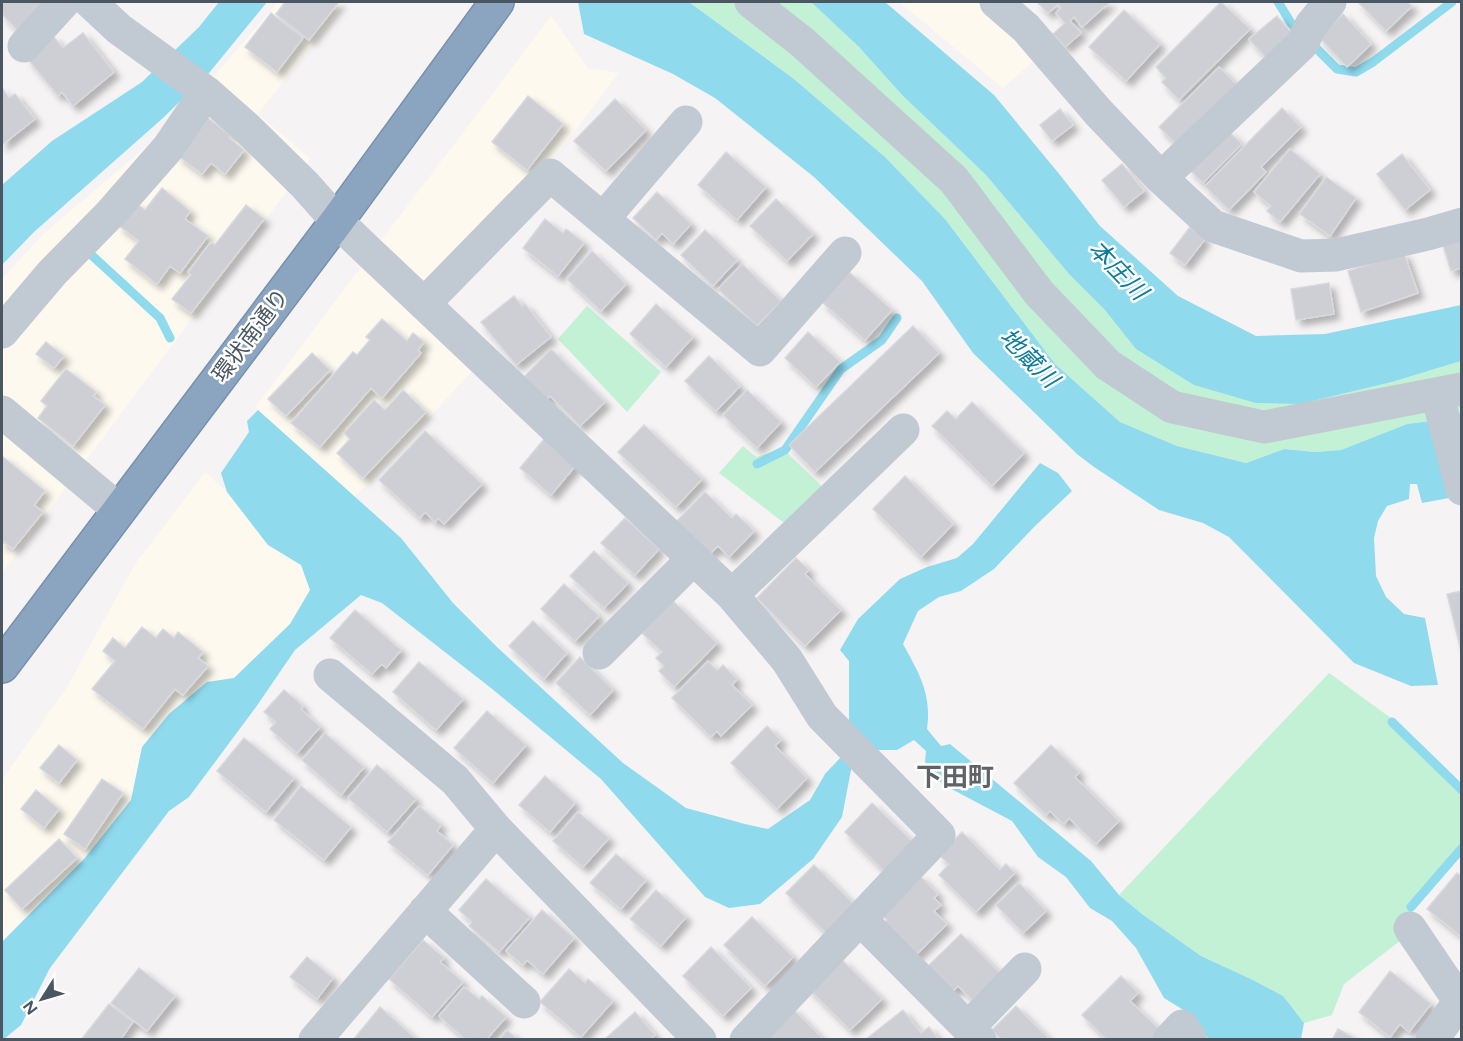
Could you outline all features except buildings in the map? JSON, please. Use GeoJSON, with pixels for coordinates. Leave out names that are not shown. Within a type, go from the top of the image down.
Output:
{"type":"FeatureCollection","features":[{"type":"Feature","properties":{"kind":"highway","name":"環状南通り"},"geometry":{"type":"LineString","coordinates":[[2,666],[337,221],[497,2]]}},
{"type":"Feature","properties":{"kind":"street"},"geometry":{"type":"LineString","coordinates":[[24,46],[64,2]]}},
{"type":"Feature","properties":{"kind":"street"},"geometry":{"type":"LineString","coordinates":[[90,2],[119,29],[206,92],[248,129],[305,185],[337,221],[732,595],[787,660],[822,716],[939,835],[746,1040]]}},
{"type":"Feature","properties":{"kind":"street"},"geometry":{"type":"LineString","coordinates":[[751,2],[802,42],[954,180],[1039,293],[1108,365],[1172,407],[1264,427],[1449,391],[1461,489]]}},
{"type":"Feature","properties":{"kind":"street"},"geometry":{"type":"LineString","coordinates":[[996,2],[1026,28],[1098,112],[1161,178],[1213,226],[1301,255],[1336,255],[1461,224]]}},
{"type":"Feature","properties":{"kind":"street"},"geometry":{"type":"LineString","coordinates":[[1161,178],[1314,24]]}},
{"type":"Feature","properties":{"kind":"street"},"geometry":{"type":"LineString","coordinates":[[2,332],[51,273],[111,213],[168,148],[206,92]]}},
{"type":"Feature","properties":{"kind":"street"},"geometry":{"type":"LineString","coordinates":[[603,219],[686,122]]}},
{"type":"Feature","properties":{"kind":"street"},"geometry":{"type":"LineString","coordinates":[[424,304],[550,175],[760,350],[845,253]]}},
{"type":"Feature","properties":{"kind":"street"},"geometry":{"type":"LineString","coordinates":[[2,412],[118,509]]}},
{"type":"Feature","properties":{"kind":"street"},"geometry":{"type":"LineString","coordinates":[[732,595],[903,430]]}},
{"type":"Feature","properties":{"kind":"street"},"geometry":{"type":"LineString","coordinates":[[599,653],[693,560]]}},
{"type":"Feature","properties":{"kind":"street"},"geometry":{"type":"LineString","coordinates":[[330,675],[455,780],[496,829],[700,1040]]}},
{"type":"Feature","properties":{"kind":"street"},"geometry":{"type":"LineString","coordinates":[[315,1040],[496,829]]}},
{"type":"Feature","properties":{"kind":"street"},"geometry":{"type":"LineString","coordinates":[[425,911],[525,1002]]}},
{"type":"Feature","properties":{"kind":"street"},"geometry":{"type":"LineString","coordinates":[[860,919],[974,1034],[1025,969]]}},
{"type":"Feature","properties":{"kind":"street"},"geometry":{"type":"LineString","coordinates":[[1410,928],[1460,1002],[1432,1040]]}},
{"type":"Feature","properties":{"kind":"street"},"geometry":{"type":"LineString","coordinates":[[1169,1040],[1182,1026],[1191,1040]]}},
{"type":"Feature","properties":{"kind":"shaded area"},"geometry":{"type":"Polygon","coordinates":[[[278,2],[346,2],[258,114],[311,159],[2,573],[2,279],[42,235],[172,125],[278,2]]]}},
{"type":"Feature","properties":{"kind":"shaded area"},"geometry":{"type":"Polygon","coordinates":[[[899,2],[982,2],[1037,58],[1003,88],[899,2]]]}},
{"type":"Feature","properties":{"kind":"shaded area"},"geometry":{"type":"Polygon","coordinates":[[[551,16],[588,68],[619,73],[559,152],[405,300],[475,368],[355,497],[256,406],[551,16]]]}},
{"type":"Feature","properties":{"kind":"shaded area"},"geometry":{"type":"Polygon","coordinates":[[[205,472],[227,492],[268,545],[301,565],[310,590],[290,624],[234,678],[207,682],[169,714],[142,747],[131,800],[84,859],[2,942],[2,780],[67,687],[135,564],[205,472]]]}},
{"type":"Feature","properties":{"kind":"green space"},"geometry":{"type":"Polygon","coordinates":[[[689,2],[811,2],[859,47],[903,96],[986,175],[1069,274],[1105,310],[1300,404],[1392,382],[1461,361],[1461,413],[1431,421],[1407,424],[1341,450],[1315,452],[1284,449],[1246,463],[1177,446],[1120,422],[1055,364],[945,219],[885,157],[794,79],[689,2]]]}},
{"type":"Feature","properties":{"kind":"green space"},"geometry":{"type":"Polygon","coordinates":[[[587,306],[661,372],[627,412],[558,339],[587,306]]]}},
{"type":"Feature","properties":{"kind":"green space"},"geometry":{"type":"Polygon","coordinates":[[[743,446],[756,457],[783,449],[829,493],[792,529],[719,473],[743,446]]]}},
{"type":"Feature","properties":{"kind":"green space"},"geometry":{"type":"Polygon","coordinates":[[[1329,673],[1395,721],[1461,786],[1461,843],[1409,907],[1422,924],[1344,984],[1332,1015],[1304,1023],[1282,996],[1201,956],[1119,895],[1329,673]]]}},
{"type":"Feature","properties":{"kind":"water"},"geometry":{"type":"Polygon","coordinates":[[[219,2],[267,2],[209,73],[163,118],[34,232],[2,265],[2,185],[52,141],[142,82],[199,27],[219,2]]]}},
{"type":"Feature","properties":{"kind":"water","name":"地蔵川"},"geometry":{"type":"Polygon","coordinates":[[[578,2],[689,2],[794,79],[885,157],[945,219],[1055,364],[1120,422],[1177,446],[1246,463],[1284,449],[1315,452],[1341,450],[1407,424],[1431,421],[1461,413],[1461,478],[1449,498],[1422,503],[1417,484],[1410,484],[1409,499],[1387,506],[1378,521],[1374,538],[1376,576],[1386,597],[1404,614],[1425,618],[1438,685],[1411,686],[1354,663],[1229,537],[1203,523],[1159,510],[1077,454],[973,353],[922,281],[814,177],[715,98],[673,74],[584,34],[578,2]]]}},
{"type":"Feature","properties":{"kind":"water","name":"本庄川"},"geometry":{"type":"Polygon","coordinates":[[[811,2],[885,2],[994,95],[1100,226],[1178,296],[1256,336],[1325,334],[1461,305],[1461,361],[1392,382],[1300,404],[1256,403],[1194,385],[1136,349],[1105,310],[1069,274],[986,175],[903,96],[859,47],[811,2]]]}},
{"type":"Feature","properties":{"kind":"water"},"geometry":{"type":"Polygon","coordinates":[[[258,410],[401,538],[453,603],[498,648],[623,763],[686,808],[768,829],[810,800],[825,774],[842,756],[849,723],[849,661],[840,650],[858,619],[900,579],[927,567],[957,558],[973,544],[1040,463],[1058,473],[1072,491],[994,569],[961,591],[939,597],[918,611],[903,644],[919,674],[926,694],[927,729],[941,746],[950,744],[1091,861],[1119,895],[1142,914],[1201,956],[1283,996],[1304,1023],[1301,1039],[1209,1039],[1185,1011],[1164,998],[1136,948],[1112,921],[1090,908],[1066,877],[1038,857],[1012,821],[942,784],[925,762],[926,751],[914,740],[897,750],[878,750],[852,765],[842,817],[813,859],[760,904],[729,908],[705,897],[601,779],[491,688],[382,603],[361,595],[295,650],[189,797],[169,811],[50,968],[21,1025],[2,1040],[2,942],[84,859],[131,800],[142,747],[169,714],[207,682],[234,678],[290,624],[310,590],[301,565],[268,545],[227,492],[221,473],[249,432],[247,421],[258,410]]]}},
{"type":"Feature","properties":{"kind":"waterway"},"geometry":{"type":"LineString","coordinates":[[1278,2],[1291,23],[1337,69],[1356,72],[1373,62],[1452,2]]}},
{"type":"Feature","properties":{"kind":"waterway"},"geometry":{"type":"LineString","coordinates":[[87,251],[160,318],[170,338]]}},
{"type":"Feature","properties":{"kind":"waterway"},"geometry":{"type":"LineString","coordinates":[[757,464],[785,450],[841,369],[882,340],[897,318]]}},
{"type":"Feature","properties":{"kind":"waterway"},"geometry":{"type":"LineString","coordinates":[[1392,722],[1462,790]]}},
{"type":"Feature","properties":{"kind":"waterway"},"geometry":{"type":"LineString","coordinates":[[1411,907],[1462,848]]}},
{"type":"Feature","properties":{"kind":"district","name":"下田町"},"geometry":{"type":"Point","coordinates":[955,777]}}]}
